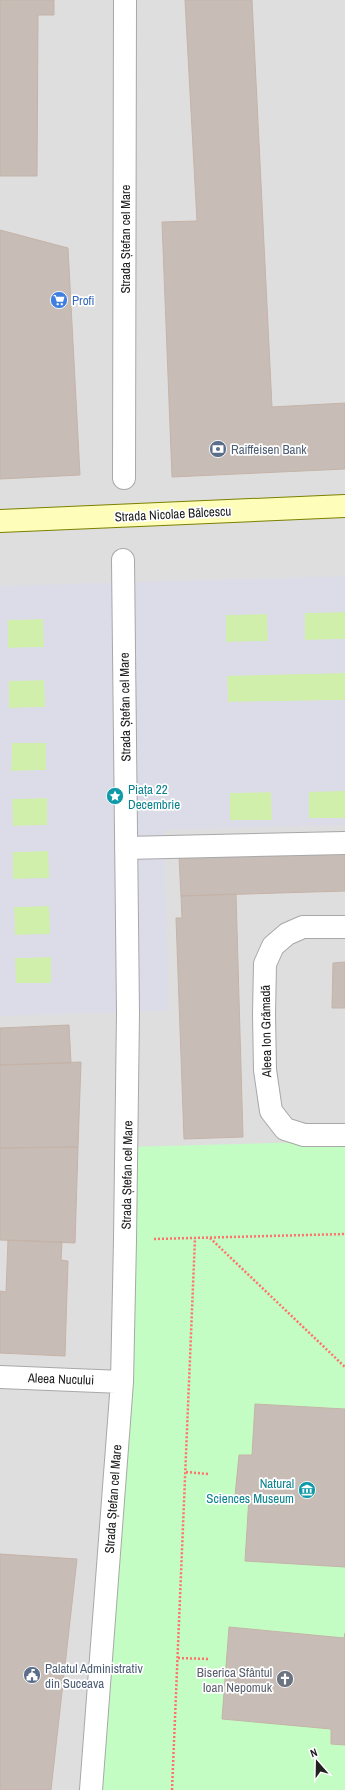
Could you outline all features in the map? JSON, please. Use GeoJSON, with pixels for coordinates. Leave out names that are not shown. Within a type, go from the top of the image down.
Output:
{"type":"FeatureCollection","features":[{"type":"Feature","properties":{"kind":"main road","name":"Strada Nicolae Bălcescu"},"geometry":{"type":"LineString","coordinates":[[0,521],[345,506]]}},
{"type":"Feature","properties":{"kind":"street","name":"Strada Ștefan cel Mare"},"geometry":{"type":"LineString","coordinates":[[124,478],[125,0]]}},
{"type":"Feature","properties":{"kind":"street","name":"Strada Ștefan cel Mare"},"geometry":{"type":"LineString","coordinates":[[91,1790],[122,1382],[128,1147],[123,560]]}},
{"type":"Feature","properties":{"kind":"street"},"geometry":{"type":"LineString","coordinates":[[126,848],[345,843]]}},
{"type":"Feature","properties":{"kind":"street","name":"Aleea Ion Grămadă"},"geometry":{"type":"LineString","coordinates":[[345,927],[303,927],[287,934],[273,946],[265,964],[264,1014],[265,1070],[271,1111],[285,1129],[304,1135],[345,1136]]}},
{"type":"Feature","properties":{"kind":"street","name":"Aleea Nucului"},"geometry":{"type":"LineString","coordinates":[[0,1377],[122,1382]]}},
{"type":"Feature","properties":{"kind":"path"},"geometry":{"type":"LineString","coordinates":[[125,1240],[345,1234]]}},
{"type":"Feature","properties":{"kind":"path"},"geometry":{"type":"LineString","coordinates":[[172,1790],[195,1238]]}},
{"type":"Feature","properties":{"kind":"path"},"geometry":{"type":"LineString","coordinates":[[210,1238],[345,1367]]}},
{"type":"Feature","properties":{"kind":"path"},"geometry":{"type":"LineString","coordinates":[[186,1472],[208,1474]]}},
{"type":"Feature","properties":{"kind":"path"},"geometry":{"type":"LineString","coordinates":[[178,1658],[208,1659]]}},
{"type":"Feature","properties":{"kind":"shaded area"},"geometry":{"type":"Polygon","coordinates":[[[0,0],[345,0],[345,1790],[0,1790],[0,0]]]}},
{"type":"Feature","properties":{"kind":"shaded area","name":"Piața 22 Decembrie"},"geometry":{"type":"Polygon","coordinates":[[[345,576],[345,612],[305,613],[305,640],[345,639],[345,673],[227,676],[228,702],[345,700],[345,791],[309,792],[309,818],[345,818],[345,825],[164,830],[169,1011],[0,1016],[0,586],[345,576]],[[267,614],[226,615],[226,642],[268,641],[267,614]],[[43,619],[8,620],[8,648],[44,647],[43,619]],[[44,680],[9,681],[9,708],[45,707],[44,680]],[[12,743],[11,771],[46,770],[46,743],[12,743]],[[271,792],[230,793],[230,820],[272,820],[271,792]],[[47,798],[12,799],[13,826],[47,825],[47,798]],[[48,851],[13,852],[13,879],[49,878],[48,851]],[[49,906],[14,907],[15,935],[50,934],[49,906]],[[51,957],[15,958],[16,983],[51,983],[51,957]]]}},
{"type":"Feature","properties":{"kind":"green space"},"geometry":{"type":"Polygon","coordinates":[[[345,612],[345,639],[305,640],[305,613],[345,612]]]}},
{"type":"Feature","properties":{"kind":"green space"},"geometry":{"type":"Polygon","coordinates":[[[267,614],[268,641],[226,642],[225,615],[267,614]]]}},
{"type":"Feature","properties":{"kind":"green space"},"geometry":{"type":"Polygon","coordinates":[[[43,619],[44,647],[8,648],[8,620],[43,619]]]}},
{"type":"Feature","properties":{"kind":"green space"},"geometry":{"type":"Polygon","coordinates":[[[345,673],[345,700],[228,702],[227,675],[345,673]]]}},
{"type":"Feature","properties":{"kind":"green space"},"geometry":{"type":"Polygon","coordinates":[[[45,680],[45,707],[9,708],[9,681],[45,680]]]}},
{"type":"Feature","properties":{"kind":"green space"},"geometry":{"type":"Polygon","coordinates":[[[12,743],[46,743],[46,770],[11,771],[12,743]]]}},
{"type":"Feature","properties":{"kind":"green space"},"geometry":{"type":"Polygon","coordinates":[[[309,791],[345,791],[345,818],[309,818],[309,791]]]}},
{"type":"Feature","properties":{"kind":"green space"},"geometry":{"type":"Polygon","coordinates":[[[271,792],[272,820],[230,820],[230,793],[271,792]]]}},
{"type":"Feature","properties":{"kind":"green space"},"geometry":{"type":"Polygon","coordinates":[[[47,798],[47,825],[13,826],[12,799],[47,798]]]}},
{"type":"Feature","properties":{"kind":"green space"},"geometry":{"type":"Polygon","coordinates":[[[49,851],[49,878],[13,879],[13,852],[49,851]]]}},
{"type":"Feature","properties":{"kind":"green space"},"geometry":{"type":"Polygon","coordinates":[[[50,906],[50,934],[15,935],[14,907],[50,906]]]}},
{"type":"Feature","properties":{"kind":"green space"},"geometry":{"type":"Polygon","coordinates":[[[51,957],[51,983],[16,984],[15,958],[51,957]]]}},
{"type":"Feature","properties":{"kind":"green space"},"geometry":{"type":"Polygon","coordinates":[[[345,1141],[345,1790],[88,1790],[128,1147],[345,1141]]]}},
{"type":"Feature","properties":{"kind":"building"},"geometry":{"type":"Polygon","coordinates":[[[0,0],[54,0],[54,15],[38,15],[37,176],[0,176],[0,0]]]}},
{"type":"Feature","properties":{"kind":"building"},"geometry":{"type":"Polygon","coordinates":[[[185,0],[252,0],[272,407],[345,403],[345,469],[172,477],[162,222],[197,221],[185,0]]]}},
{"type":"Feature","properties":{"kind":"building"},"geometry":{"type":"Polygon","coordinates":[[[0,230],[68,248],[80,475],[0,479],[0,230]]]}},
{"type":"Feature","properties":{"kind":"building"},"geometry":{"type":"Polygon","coordinates":[[[345,832],[345,891],[181,896],[178,837],[345,832]]]}},
{"type":"Feature","properties":{"kind":"building"},"geometry":{"type":"Polygon","coordinates":[[[236,894],[243,1137],[184,1139],[176,918],[182,918],[181,896],[236,894]]]}},
{"type":"Feature","properties":{"kind":"building"},"geometry":{"type":"Polygon","coordinates":[[[345,962],[345,1008],[332,1008],[333,963],[345,962]]]}},
{"type":"Feature","properties":{"kind":"building"},"geometry":{"type":"Polygon","coordinates":[[[69,1025],[71,1063],[0,1065],[0,1028],[69,1025]]]}},
{"type":"Feature","properties":{"kind":"building"},"geometry":{"type":"Polygon","coordinates":[[[81,1062],[78,1147],[0,1148],[0,1065],[81,1062]]]}},
{"type":"Feature","properties":{"kind":"building"},"geometry":{"type":"Polygon","coordinates":[[[78,1147],[75,1243],[0,1240],[0,1148],[78,1147]]]}},
{"type":"Feature","properties":{"kind":"building"},"geometry":{"type":"Polygon","coordinates":[[[8,1240],[62,1242],[61,1260],[68,1261],[65,1356],[0,1353],[0,1291],[6,1292],[8,1240]]]}},
{"type":"Feature","properties":{"kind":"building"},"geometry":{"type":"Polygon","coordinates":[[[255,1404],[345,1409],[345,1567],[245,1561],[249,1497],[235,1496],[239,1455],[252,1455],[255,1404]]]}},
{"type":"Feature","properties":{"kind":"building","name":"Palatul Administrativ din Suceava"},"geometry":{"type":"Polygon","coordinates":[[[0,1554],[77,1559],[51,1790],[0,1790],[0,1554]]]}},
{"type":"Feature","properties":{"kind":"building","name":"Biserica Sfântul Ioan Nepomuk"},"geometry":{"type":"Polygon","coordinates":[[[229,1627],[344,1638],[345,1633],[345,1745],[331,1744],[331,1729],[222,1719],[229,1627]]]}},
{"type":"Feature","properties":{"kind":"place","name":"Profi"},"geometry":{"type":"Point","coordinates":[59,300]}},
{"type":"Feature","properties":{"kind":"place","name":"Raiffeisen Bank"},"geometry":{"type":"Point","coordinates":[218,449]}},
{"type":"Feature","properties":{"kind":"place","name":"Piața 22 Decembrie"},"geometry":{"type":"Point","coordinates":[115,796]}},
{"type":"Feature","properties":{"kind":"place","name":"Natural Sciences Museum"},"geometry":{"type":"Point","coordinates":[307,1490]}},
{"type":"Feature","properties":{"kind":"place","name":"Palatul Administrativ din Suceava"},"geometry":{"type":"Point","coordinates":[32,1675]}},
{"type":"Feature","properties":{"kind":"place","name":"Biserica Sfântul Ioan Nepomuk"},"geometry":{"type":"Point","coordinates":[285,1679]}}]}
